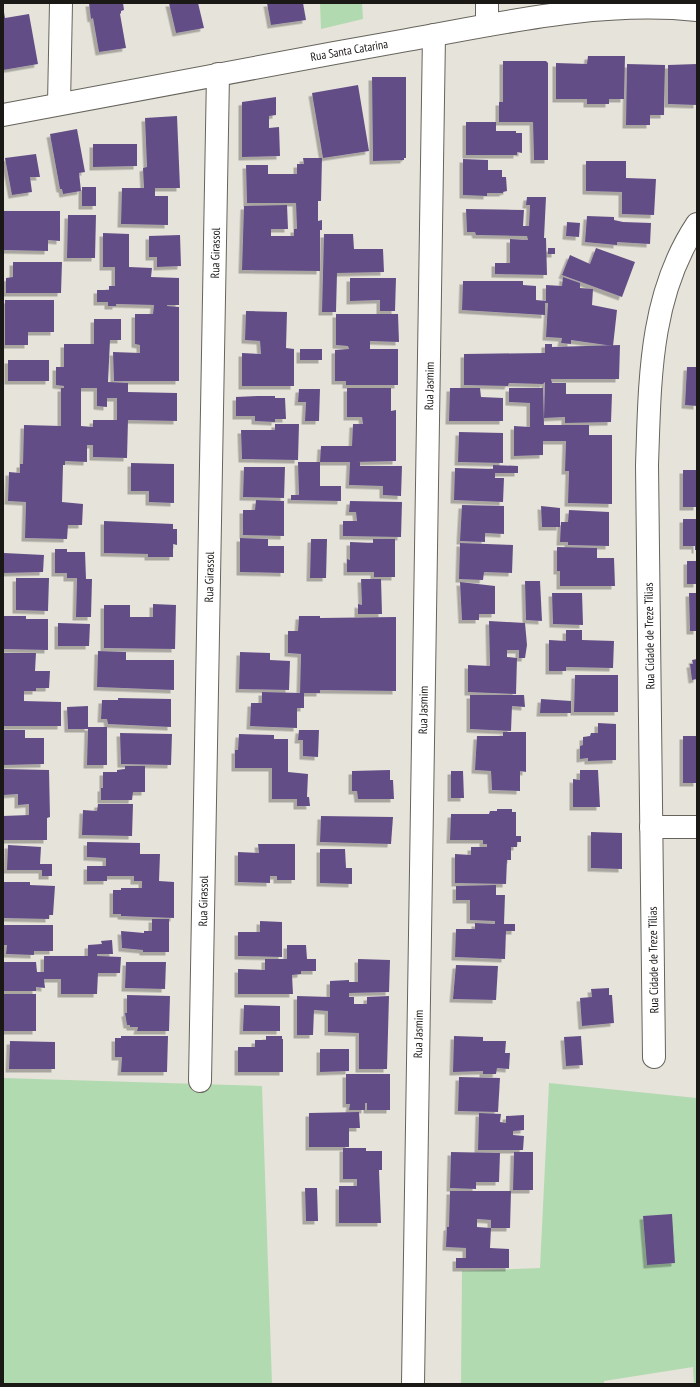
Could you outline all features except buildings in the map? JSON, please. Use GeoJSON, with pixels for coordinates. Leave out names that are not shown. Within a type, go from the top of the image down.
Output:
{"type":"FeatureCollection","features":[{"type":"Feature","properties":{"kind":"street"},"geometry":{"type":"LineString","coordinates":[[59,104],[61,3]]}},
{"type":"Feature","properties":{"kind":"street"},"geometry":{"type":"LineString","coordinates":[[487,3],[487,25]]}},
{"type":"Feature","properties":{"kind":"street","name":"Rua Santa Catarina"},"geometry":{"type":"LineString","coordinates":[[3,114],[592,6],[668,6],[697,10]]}},
{"type":"Feature","properties":{"kind":"street","name":"Rua Jasmim"},"geometry":{"type":"LineString","coordinates":[[413,1384],[434,35]]}},
{"type":"Feature","properties":{"kind":"street","name":"Rua Girassol"},"geometry":{"type":"LineString","coordinates":[[200,1081],[218,74]]}},
{"type":"Feature","properties":{"kind":"street","name":"Rua Cidade de Treze Tílias"},"geometry":{"type":"LineString","coordinates":[[654,1057],[647,465],[649,388],[658,314],[671,273],[683,244],[697,224]]}},
{"type":"Feature","properties":{"kind":"street"},"geometry":{"type":"LineString","coordinates":[[651,827],[697,827]]}},
{"type":"Feature","properties":{"kind":"green space"},"geometry":{"type":"Polygon","coordinates":[[[320,3],[362,3],[363,19],[321,29],[320,3]]]}},
{"type":"Feature","properties":{"kind":"green space"},"geometry":{"type":"Polygon","coordinates":[[[3,1078],[262,1086],[272,1384],[3,1384],[3,1078]]]}},
{"type":"Feature","properties":{"kind":"green space"},"geometry":{"type":"Polygon","coordinates":[[[549,1083],[697,1098],[697,1384],[694,1384],[693,1367],[604,1381],[604,1384],[461,1384],[462,1271],[540,1268],[549,1083]]]}}]}
